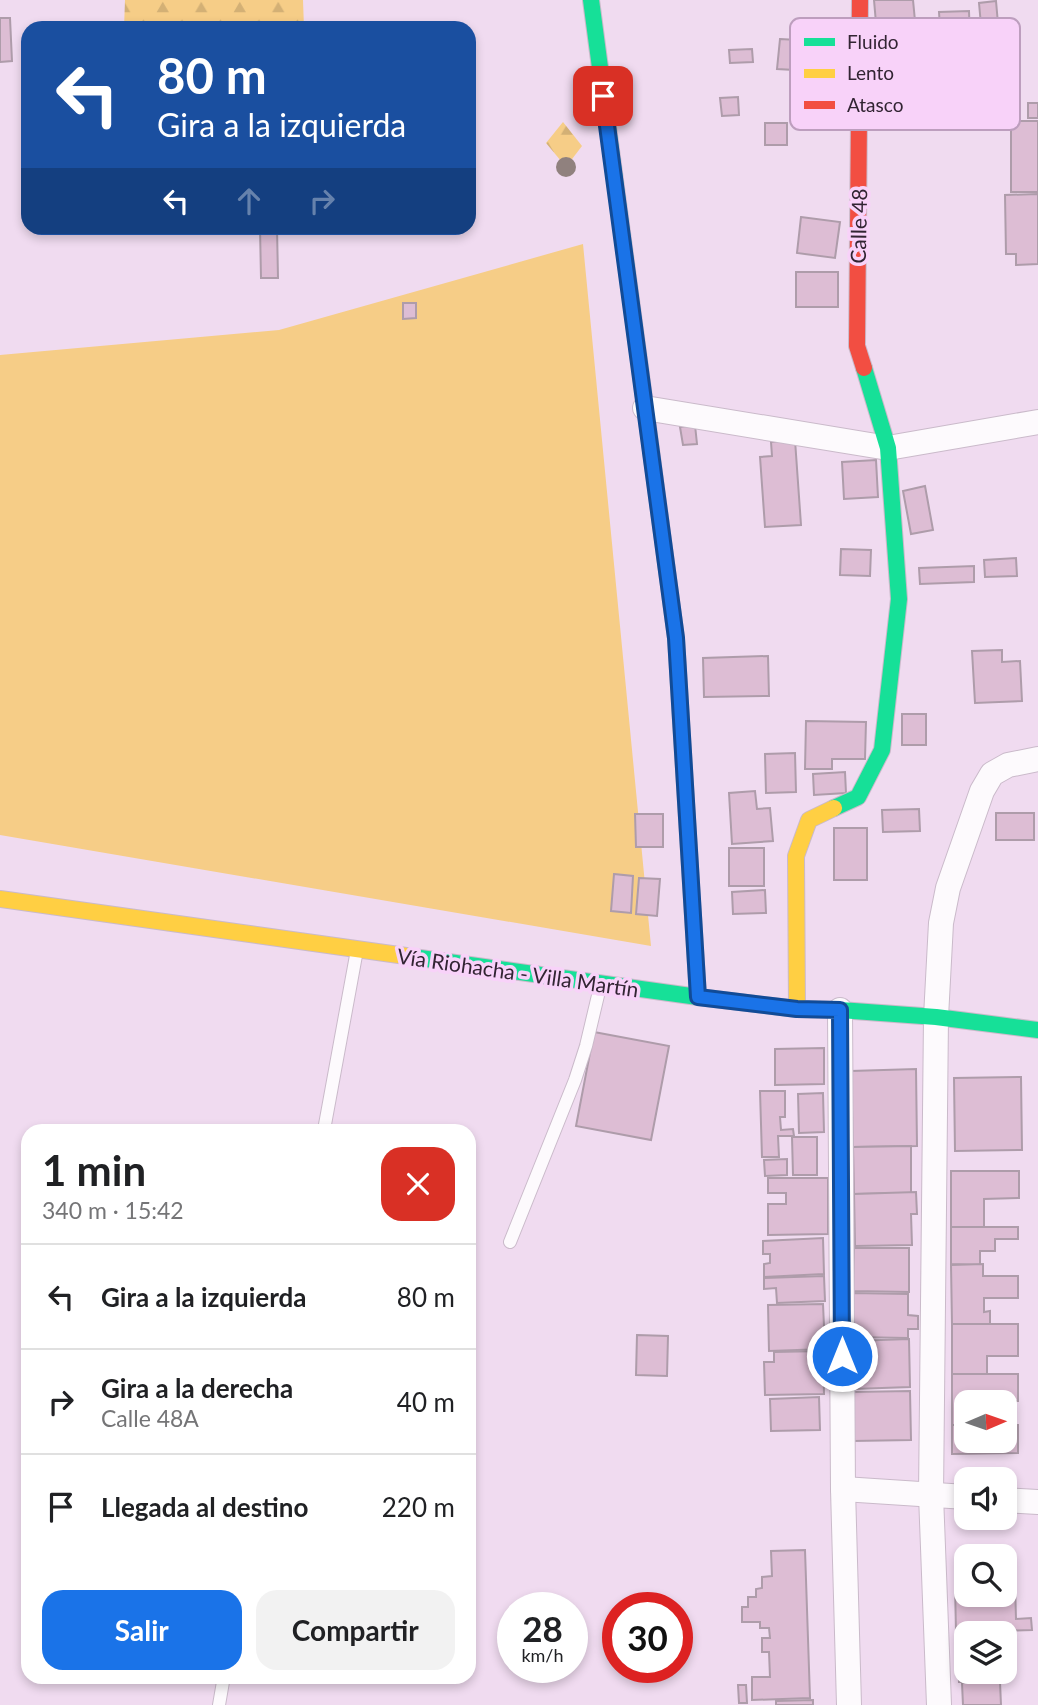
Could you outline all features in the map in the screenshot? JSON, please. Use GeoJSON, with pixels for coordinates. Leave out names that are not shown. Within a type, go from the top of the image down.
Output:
{"type":"FeatureCollection","features":[{"type":"Feature","properties":{"kind":"street"},"geometry":{"type":"LineString","coordinates":[[591,0],[676,638],[698,997]]}},
{"type":"Feature","properties":{"kind":"street","name":"Calle 48"},"geometry":{"type":"LineString","coordinates":[[860,0],[860,18]]}},
{"type":"Feature","properties":{"kind":"street","name":"Calle 48"},"geometry":{"type":"LineString","coordinates":[[797,1009],[796,856],[809,820],[858,797],[882,750],[899,598],[888,448],[857,346],[859,130]]}},
{"type":"Feature","properties":{"kind":"street"},"geometry":{"type":"LineString","coordinates":[[645,408],[888,448],[1038,422]]}},
{"type":"Feature","properties":{"kind":"street"},"geometry":{"type":"LineString","coordinates":[[939,1705],[930,1495],[936,1017],[941,923],[948,888],[982,791],[992,775],[1008,765],[1038,759]]}},
{"type":"Feature","properties":{"kind":"street","name":"Vía Riohacha - Villa Martín"},"geometry":{"type":"LineString","coordinates":[[0,899],[698,997],[797,1009],[936,1017],[1038,1030]]}},
{"type":"Feature","properties":{"kind":"street"},"geometry":{"type":"LineString","coordinates":[[840,1010],[843,1489],[849,1705]]}},
{"type":"Feature","properties":{"kind":"street"},"geometry":{"type":"LineString","coordinates":[[843,1489],[954,1496]]}},
{"type":"Feature","properties":{"kind":"street"},"geometry":{"type":"LineString","coordinates":[[1017,1501],[1038,1502]]}},
{"type":"Feature","properties":{"kind":"lane"},"geometry":{"type":"LineString","coordinates":[[325,1124],[357,949]]}},
{"type":"Feature","properties":{"kind":"lane"},"geometry":{"type":"LineString","coordinates":[[510,1242],[575,1080],[601,983]]}},
{"type":"Feature","properties":{"kind":"lane"},"geometry":{"type":"LineString","coordinates":[[219,1705],[223,1684]]}},
{"type":"Feature","properties":{"kind":"green space"},"geometry":{"type":"Polygon","coordinates":[[[125,0],[303,0],[304,21],[124,21],[125,0]]]}},
{"type":"Feature","properties":{"kind":"green space"},"geometry":{"type":"Polygon","coordinates":[[[563,122],[582,146],[566,167],[546,143],[563,122]]]}},
{"type":"Feature","properties":{"kind":"green space"},"geometry":{"type":"Polygon","coordinates":[[[583,244],[651,946],[0,835],[0,355],[279,330],[583,244]]]}},
{"type":"Feature","properties":{"kind":"building"},"geometry":{"type":"Polygon","coordinates":[[[874,0],[913,0],[915,18],[876,18],[874,0]]]}},
{"type":"Feature","properties":{"kind":"building"},"geometry":{"type":"Polygon","coordinates":[[[996,1],[998,18],[980,18],[979,3],[996,1]]]}},
{"type":"Feature","properties":{"kind":"building"},"geometry":{"type":"Polygon","coordinates":[[[969,11],[969,18],[939,18],[939,12],[969,11]]]}},
{"type":"Feature","properties":{"kind":"building"},"geometry":{"type":"Polygon","coordinates":[[[0,18],[10,18],[12,61],[0,62],[0,18]]]}},
{"type":"Feature","properties":{"kind":"building"},"geometry":{"type":"Polygon","coordinates":[[[780,39],[790,40],[790,70],[777,69],[780,39]]]}},
{"type":"Feature","properties":{"kind":"building"},"geometry":{"type":"Polygon","coordinates":[[[752,49],[753,62],[730,63],[729,50],[752,49]]]}},
{"type":"Feature","properties":{"kind":"building"},"geometry":{"type":"Polygon","coordinates":[[[738,97],[739,115],[722,116],[720,98],[738,97]]]}},
{"type":"Feature","properties":{"kind":"building"},"geometry":{"type":"Polygon","coordinates":[[[1028,103],[1038,103],[1038,118],[1028,118],[1028,103]]]}},
{"type":"Feature","properties":{"kind":"building"},"geometry":{"type":"Polygon","coordinates":[[[1020,121],[1038,121],[1038,192],[1011,192],[1011,130],[1020,130],[1020,121]]]}},
{"type":"Feature","properties":{"kind":"building"},"geometry":{"type":"Polygon","coordinates":[[[765,123],[787,123],[787,145],[765,145],[765,123]]]}},
{"type":"Feature","properties":{"kind":"building"},"geometry":{"type":"Polygon","coordinates":[[[1038,194],[1038,264],[1016,265],[1016,254],[1006,254],[1005,195],[1038,194]]]}},
{"type":"Feature","properties":{"kind":"building"},"geometry":{"type":"Polygon","coordinates":[[[801,217],[840,222],[835,258],[797,253],[801,217]]]}},
{"type":"Feature","properties":{"kind":"building"},"geometry":{"type":"Polygon","coordinates":[[[260,235],[277,235],[278,278],[261,278],[260,235]]]}},
{"type":"Feature","properties":{"kind":"building"},"geometry":{"type":"Polygon","coordinates":[[[796,272],[838,272],[838,307],[796,307],[796,272]]]}},
{"type":"Feature","properties":{"kind":"building"},"geometry":{"type":"Polygon","coordinates":[[[403,303],[416,303],[416,318],[403,319],[403,303]]]}},
{"type":"Feature","properties":{"kind":"building"},"geometry":{"type":"Polygon","coordinates":[[[695,425],[697,444],[683,445],[680,427],[695,425]]]}},
{"type":"Feature","properties":{"kind":"building"},"geometry":{"type":"Polygon","coordinates":[[[795,440],[801,525],[765,527],[760,457],[772,456],[771,442],[795,440]]]}},
{"type":"Feature","properties":{"kind":"building"},"geometry":{"type":"Polygon","coordinates":[[[876,460],[878,497],[844,499],[842,462],[876,460]]]}},
{"type":"Feature","properties":{"kind":"building"},"geometry":{"type":"Polygon","coordinates":[[[925,486],[933,530],[911,534],[903,491],[925,486]]]}},
{"type":"Feature","properties":{"kind":"building"},"geometry":{"type":"Polygon","coordinates":[[[841,549],[871,550],[870,576],[840,575],[841,549]]]}},
{"type":"Feature","properties":{"kind":"building"},"geometry":{"type":"Polygon","coordinates":[[[1016,558],[1017,576],[985,577],[984,560],[1016,558]]]}},
{"type":"Feature","properties":{"kind":"building"},"geometry":{"type":"Polygon","coordinates":[[[974,566],[974,582],[920,584],[919,568],[974,566]]]}},
{"type":"Feature","properties":{"kind":"building"},"geometry":{"type":"Polygon","coordinates":[[[1002,650],[1002,662],[1020,661],[1022,701],[975,703],[972,651],[1002,650]]]}},
{"type":"Feature","properties":{"kind":"building"},"geometry":{"type":"Polygon","coordinates":[[[768,656],[769,696],[704,697],[703,658],[768,656]]]}},
{"type":"Feature","properties":{"kind":"building"},"geometry":{"type":"Polygon","coordinates":[[[902,714],[926,714],[926,745],[902,745],[902,714]]]}},
{"type":"Feature","properties":{"kind":"building"},"geometry":{"type":"Polygon","coordinates":[[[806,721],[866,722],[865,759],[832,759],[832,769],[805,769],[806,721]]]}},
{"type":"Feature","properties":{"kind":"building"},"geometry":{"type":"Polygon","coordinates":[[[795,753],[796,792],[766,793],[765,754],[795,753]]]}},
{"type":"Feature","properties":{"kind":"building"},"geometry":{"type":"Polygon","coordinates":[[[845,772],[846,793],[814,795],[813,774],[845,772]]]}},
{"type":"Feature","properties":{"kind":"building"},"geometry":{"type":"Polygon","coordinates":[[[755,791],[757,809],[770,808],[773,841],[732,844],[729,793],[755,791]]]}},
{"type":"Feature","properties":{"kind":"building"},"geometry":{"type":"Polygon","coordinates":[[[919,809],[920,831],[883,832],[882,810],[919,809]]]}},
{"type":"Feature","properties":{"kind":"building"},"geometry":{"type":"Polygon","coordinates":[[[996,813],[1034,813],[1034,840],[996,840],[996,813]]]}},
{"type":"Feature","properties":{"kind":"building"},"geometry":{"type":"Polygon","coordinates":[[[635,814],[663,814],[663,847],[636,847],[635,814]]]}},
{"type":"Feature","properties":{"kind":"building"},"geometry":{"type":"Polygon","coordinates":[[[834,828],[867,828],[867,880],[834,880],[834,828]]]}},
{"type":"Feature","properties":{"kind":"building"},"geometry":{"type":"Polygon","coordinates":[[[729,848],[764,848],[764,886],[729,886],[729,848]]]}},
{"type":"Feature","properties":{"kind":"building"},"geometry":{"type":"Polygon","coordinates":[[[614,874],[633,876],[631,913],[611,911],[614,874]]]}},
{"type":"Feature","properties":{"kind":"building"},"geometry":{"type":"Polygon","coordinates":[[[639,878],[660,879],[657,916],[636,914],[639,878]]]}},
{"type":"Feature","properties":{"kind":"building"},"geometry":{"type":"Polygon","coordinates":[[[765,890],[766,913],[733,914],[732,892],[765,890]]]}},
{"type":"Feature","properties":{"kind":"building"},"geometry":{"type":"Polygon","coordinates":[[[594,1032],[669,1046],[651,1140],[576,1126],[594,1032]]]}},
{"type":"Feature","properties":{"kind":"building"},"geometry":{"type":"Polygon","coordinates":[[[824,1048],[824,1084],[775,1085],[775,1049],[824,1048]]]}},
{"type":"Feature","properties":{"kind":"building"},"geometry":{"type":"Polygon","coordinates":[[[916,1069],[917,1146],[853,1147],[851,1071],[916,1069]]]}},
{"type":"Feature","properties":{"kind":"building"},"geometry":{"type":"Polygon","coordinates":[[[1021,1077],[1022,1150],[955,1151],[954,1078],[1021,1077]]]}},
{"type":"Feature","properties":{"kind":"building"},"geometry":{"type":"Polygon","coordinates":[[[760,1091],[785,1091],[785,1117],[780,1117],[781,1130],[793,1129],[794,1136],[778,1136],[779,1157],[762,1157],[760,1091]]]}},
{"type":"Feature","properties":{"kind":"building"},"geometry":{"type":"Polygon","coordinates":[[[823,1093],[824,1132],[799,1133],[798,1094],[823,1093]]]}},
{"type":"Feature","properties":{"kind":"building"},"geometry":{"type":"Polygon","coordinates":[[[792,1137],[817,1137],[817,1175],[793,1175],[792,1137]]]}},
{"type":"Feature","properties":{"kind":"building"},"geometry":{"type":"Polygon","coordinates":[[[911,1146],[911,1193],[854,1194],[853,1147],[911,1146]]]}},
{"type":"Feature","properties":{"kind":"building"},"geometry":{"type":"Polygon","coordinates":[[[787,1159],[787,1175],[765,1176],[764,1160],[787,1159]]]}},
{"type":"Feature","properties":{"kind":"building"},"geometry":{"type":"Polygon","coordinates":[[[951,1171],[1019,1171],[1019,1198],[984,1199],[984,1227],[951,1227],[951,1171]]]}},
{"type":"Feature","properties":{"kind":"building"},"geometry":{"type":"Polygon","coordinates":[[[768,1178],[828,1178],[828,1234],[768,1235],[768,1204],[786,1204],[786,1193],[768,1193],[768,1178]]]}},
{"type":"Feature","properties":{"kind":"building"},"geometry":{"type":"Polygon","coordinates":[[[916,1192],[917,1214],[911,1214],[912,1245],[855,1246],[854,1194],[916,1192]]]}},
{"type":"Feature","properties":{"kind":"building"},"geometry":{"type":"Polygon","coordinates":[[[951,1227],[1018,1227],[1018,1239],[995,1239],[995,1251],[980,1251],[980,1265],[951,1264],[951,1227]]]}},
{"type":"Feature","properties":{"kind":"building"},"geometry":{"type":"Polygon","coordinates":[[[823,1238],[824,1274],[764,1277],[764,1264],[770,1263],[770,1254],[763,1254],[763,1241],[823,1238]]]}},
{"type":"Feature","properties":{"kind":"building"},"geometry":{"type":"Polygon","coordinates":[[[854,1248],[909,1248],[909,1292],[853,1291],[854,1248]]]}},
{"type":"Feature","properties":{"kind":"building"},"geometry":{"type":"Polygon","coordinates":[[[983,1264],[983,1276],[1018,1276],[1018,1298],[984,1298],[984,1312],[990,1311],[990,1324],[952,1324],[951,1265],[983,1264]]]}},
{"type":"Feature","properties":{"kind":"building"},"geometry":{"type":"Polygon","coordinates":[[[824,1276],[825,1301],[777,1303],[776,1288],[764,1289],[764,1278],[824,1276]]]}},
{"type":"Feature","properties":{"kind":"building"},"geometry":{"type":"Polygon","coordinates":[[[852,1293],[908,1294],[908,1315],[918,1316],[918,1329],[908,1329],[908,1338],[852,1337],[852,1293]]]}},
{"type":"Feature","properties":{"kind":"building"},"geometry":{"type":"Polygon","coordinates":[[[823,1304],[825,1349],[769,1351],[768,1305],[823,1304]]]}},
{"type":"Feature","properties":{"kind":"building"},"geometry":{"type":"Polygon","coordinates":[[[952,1324],[1018,1324],[1018,1356],[987,1356],[987,1374],[952,1374],[952,1324]]]}},
{"type":"Feature","properties":{"kind":"building"},"geometry":{"type":"Polygon","coordinates":[[[637,1335],[668,1336],[667,1376],[636,1375],[637,1335]]]}},
{"type":"Feature","properties":{"kind":"building"},"geometry":{"type":"Polygon","coordinates":[[[909,1339],[910,1387],[854,1389],[853,1341],[909,1339]]]}},
{"type":"Feature","properties":{"kind":"building"},"geometry":{"type":"Polygon","coordinates":[[[823,1351],[824,1394],[765,1395],[764,1362],[774,1362],[774,1352],[823,1351]]]}},
{"type":"Feature","properties":{"kind":"building"},"geometry":{"type":"Polygon","coordinates":[[[952,1374],[1018,1374],[1018,1401],[1017,1390],[954,1390],[952,1425],[952,1374]]]}},
{"type":"Feature","properties":{"kind":"building"},"geometry":{"type":"Polygon","coordinates":[[[910,1391],[911,1440],[853,1441],[853,1392],[910,1391]]]}},
{"type":"Feature","properties":{"kind":"building"},"geometry":{"type":"Polygon","coordinates":[[[819,1397],[820,1430],[771,1431],[770,1399],[819,1397]]]}},
{"type":"Feature","properties":{"kind":"building"},"geometry":{"type":"Polygon","coordinates":[[[952,1425],[954,1453],[1017,1453],[1018,1425],[1018,1453],[952,1454],[952,1425]]]}},
{"type":"Feature","properties":{"kind":"building"},"geometry":{"type":"Polygon","coordinates":[[[805,1550],[810,1698],[752,1700],[752,1677],[770,1677],[769,1652],[762,1652],[762,1638],[770,1638],[769,1628],[760,1628],[760,1622],[742,1622],[742,1607],[748,1607],[748,1597],[756,1597],[756,1589],[762,1588],[762,1577],[772,1576],[771,1551],[805,1550]]]}},
{"type":"Feature","properties":{"kind":"building"},"geometry":{"type":"Polygon","coordinates":[[[955,1607],[1016,1607],[1016,1619],[1031,1618],[1032,1630],[1017,1630],[1017,1621],[956,1621],[955,1607]]]}},
{"type":"Feature","properties":{"kind":"building"},"geometry":{"type":"Polygon","coordinates":[[[962,1684],[1000,1684],[1001,1705],[963,1705],[962,1684]]]}},
{"type":"Feature","properties":{"kind":"building"},"geometry":{"type":"Polygon","coordinates":[[[738,1685],[746,1685],[747,1703],[739,1703],[738,1685]]]}},
{"type":"Feature","properties":{"kind":"building"},"geometry":{"type":"Polygon","coordinates":[[[813,1700],[813,1705],[776,1705],[776,1701],[813,1700]]]}},
{"type":"Feature","properties":{"kind":"traffic: fast"},"geometry":{"type":"LineString","coordinates":[[591,0],[676,638],[689,851]]}},
{"type":"Feature","properties":{"kind":"traffic: fast"},"geometry":{"type":"LineString","coordinates":[[834,808],[858,797],[882,750],[899,599],[888,448],[864,368]]}},
{"type":"Feature","properties":{"kind":"traffic: fast"},"geometry":{"type":"LineString","coordinates":[[406,956],[797,1009],[936,1017],[1038,1030]]}},
{"type":"Feature","properties":{"kind":"traffic: slow"},"geometry":{"type":"LineString","coordinates":[[797,1009],[796,856],[809,820],[834,808]]}},
{"type":"Feature","properties":{"kind":"traffic: slow"},"geometry":{"type":"LineString","coordinates":[[0,899],[406,956]]}},
{"type":"Feature","properties":{"kind":"traffic: jam"},"geometry":{"type":"LineString","coordinates":[[860,0],[860,18]]}},
{"type":"Feature","properties":{"kind":"traffic: jam"},"geometry":{"type":"LineString","coordinates":[[859,130],[857,346],[864,368]]}},
{"type":"Feature","properties":{"kind":"traffic: jam"},"geometry":{"type":"LineString","coordinates":[[689,851],[698,997]]}},
{"type":"Feature","properties":{"kind":"route"},"geometry":{"type":"LineString","coordinates":[[603,96],[676,638],[698,997],[797,1009],[840,1010],[842,1356]]}}]}
